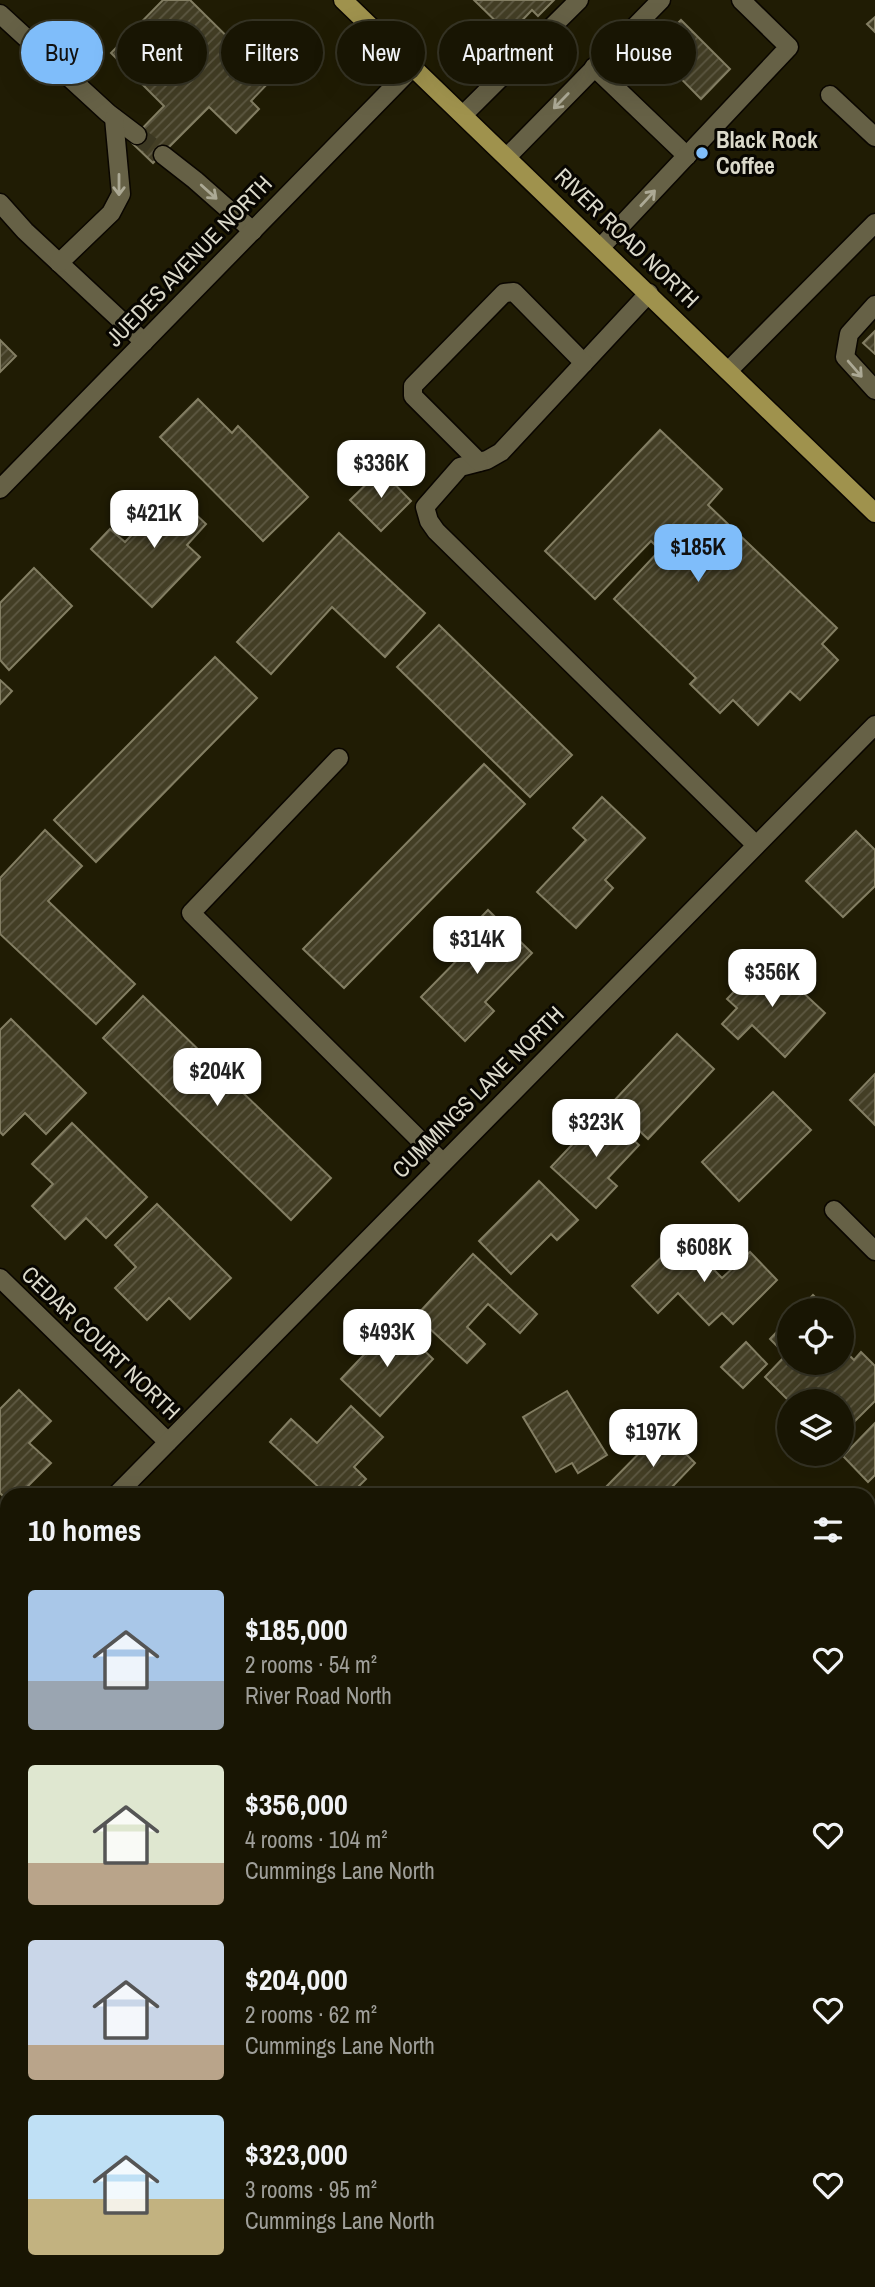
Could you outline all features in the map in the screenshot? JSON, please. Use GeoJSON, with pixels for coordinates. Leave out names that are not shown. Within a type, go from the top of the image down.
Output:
{"type":"FeatureCollection","features":[{"type":"Feature","properties":{"kind":"main road","name":"RIVER ROAD NORTH"},"geometry":{"type":"LineString","coordinates":[[343,0],[365,21]]}},
{"type":"Feature","properties":{"kind":"main road","name":"RIVER ROAD NORTH"},"geometry":{"type":"LineString","coordinates":[[425,78],[875,513]]}},
{"type":"Feature","properties":{"kind":"street"},"geometry":{"type":"LineString","coordinates":[[9,0],[0,11],[114,118],[137,135]]}},
{"type":"Feature","properties":{"kind":"street"},"geometry":{"type":"LineString","coordinates":[[463,115],[579,0]]}},
{"type":"Feature","properties":{"kind":"street"},"geometry":{"type":"LineString","coordinates":[[640,21],[661,0]]}},
{"type":"Feature","properties":{"kind":"street"},"geometry":{"type":"LineString","coordinates":[[601,247],[789,47],[741,0]]}},
{"type":"Feature","properties":{"kind":"street"},"geometry":{"type":"LineString","coordinates":[[507,157],[591,70]]}},
{"type":"Feature","properties":{"kind":"street","name":"JUEDES AVENUE NORTH"},"geometry":{"type":"LineString","coordinates":[[0,489],[397,84]]}},
{"type":"Feature","properties":{"kind":"street"},"geometry":{"type":"LineString","coordinates":[[612,84],[687,156]]}},
{"type":"Feature","properties":{"kind":"street"},"geometry":{"type":"LineString","coordinates":[[831,95],[875,137]]}},
{"type":"Feature","properties":{"kind":"street"},"geometry":{"type":"LineString","coordinates":[[59,263],[111,213],[121,194],[114,118]]}},
{"type":"Feature","properties":{"kind":"street"},"geometry":{"type":"LineString","coordinates":[[163,155],[253,231]]}},
{"type":"Feature","properties":{"kind":"street"},"geometry":{"type":"LineString","coordinates":[[0,204],[144,342]]}},
{"type":"Feature","properties":{"kind":"street"},"geometry":{"type":"LineString","coordinates":[[729,370],[875,223]]}},
{"type":"Feature","properties":{"kind":"street"},"geometry":{"type":"LineString","coordinates":[[479,462],[413,396],[413,386],[504,293],[514,292],[584,363]]}},
{"type":"Feature","properties":{"kind":"street"},"geometry":{"type":"LineString","coordinates":[[649,293],[501,452],[460,467],[425,507],[429,521],[436,531],[756,845]]}},
{"type":"Feature","properties":{"kind":"street"},"geometry":{"type":"LineString","coordinates":[[875,305],[849,334],[845,356],[875,390]]}},
{"type":"Feature","properties":{"kind":"street","name":"CUMMINGS LANE NORTH"},"geometry":{"type":"LineString","coordinates":[[123,1488],[875,725]]}},
{"type":"Feature","properties":{"kind":"street"},"geometry":{"type":"LineString","coordinates":[[339,758],[191,913],[443,1163]]}},
{"type":"Feature","properties":{"kind":"street"},"geometry":{"type":"LineString","coordinates":[[834,1210],[875,1251]]}},
{"type":"Feature","properties":{"kind":"street","name":"CEDAR COURT NORTH"},"geometry":{"type":"LineString","coordinates":[[0,1278],[168,1442]]}},
{"type":"Feature","properties":{"kind":"building"},"geometry":{"type":"Polygon","coordinates":[[[163,0],[190,0],[221,31],[221,84],[267,84],[251,101],[259,109],[236,133],[209,107],[153,163],[130,141],[164,106],[142,84],[207,84],[207,21],[142,21],[163,0]]]}},
{"type":"Feature","properties":{"kind":"building"},"geometry":{"type":"Polygon","coordinates":[[[474,0],[554,0],[538,16],[532,10],[521,21],[496,21],[474,0]]]}},
{"type":"Feature","properties":{"kind":"building"},"geometry":{"type":"Polygon","coordinates":[[[875,17],[875,32],[867,24],[875,17]]]}},
{"type":"Feature","properties":{"kind":"building"},"geometry":{"type":"Polygon","coordinates":[[[696,35],[730,69],[701,99],[686,84],[696,84],[696,35]]]}},
{"type":"Feature","properties":{"kind":"building"},"geometry":{"type":"Polygon","coordinates":[[[117,47],[117,59],[111,53],[117,47]]]}},
{"type":"Feature","properties":{"kind":"building"},"geometry":{"type":"Polygon","coordinates":[[[875,331],[875,354],[863,343],[875,331]]]}},
{"type":"Feature","properties":{"kind":"building"},"geometry":{"type":"Polygon","coordinates":[[[0,340],[16,356],[0,372],[0,340]]]}},
{"type":"Feature","properties":{"kind":"building"},"geometry":{"type":"Polygon","coordinates":[[[198,399],[232,433],[238,426],[308,497],[263,541],[160,437],[198,399]]]}},
{"type":"Feature","properties":{"kind":"building"},"geometry":{"type":"Polygon","coordinates":[[[660,430],[722,489],[708,505],[837,628],[822,644],[838,660],[800,700],[790,691],[758,725],[733,700],[720,713],[690,684],[696,678],[614,599],[660,550],[651,541],[595,599],[545,551],[660,430]]]}},
{"type":"Feature","properties":{"kind":"building"},"geometry":{"type":"Polygon","coordinates":[[[381,470],[411,501],[381,531],[350,500],[381,470]]]}},
{"type":"Feature","properties":{"kind":"building"},"geometry":{"type":"Polygon","coordinates":[[[172,492],[206,524],[187,545],[200,557],[152,607],[91,549],[110,529],[125,542],[172,492]]]}},
{"type":"Feature","properties":{"kind":"building"},"geometry":{"type":"Polygon","coordinates":[[[339,533],[425,613],[385,657],[332,607],[271,674],[237,642],[339,533]]]}},
{"type":"Feature","properties":{"kind":"building"},"geometry":{"type":"Polygon","coordinates":[[[34,568],[72,606],[9,670],[0,660],[0,603],[34,568]]]}},
{"type":"Feature","properties":{"kind":"building"},"geometry":{"type":"Polygon","coordinates":[[[439,625],[572,755],[530,797],[397,667],[439,625]]]}},
{"type":"Feature","properties":{"kind":"building"},"geometry":{"type":"Polygon","coordinates":[[[215,657],[257,698],[96,862],[54,820],[215,657]]]}},
{"type":"Feature","properties":{"kind":"building"},"geometry":{"type":"Polygon","coordinates":[[[0,680],[12,691],[0,704],[0,680]]]}},
{"type":"Feature","properties":{"kind":"building"},"geometry":{"type":"Polygon","coordinates":[[[484,764],[525,804],[344,988],[303,949],[484,764]]]}},
{"type":"Feature","properties":{"kind":"building"},"geometry":{"type":"Polygon","coordinates":[[[602,797],[645,838],[605,880],[613,888],[576,928],[537,892],[586,840],[573,828],[602,797]]]}},
{"type":"Feature","properties":{"kind":"building"},"geometry":{"type":"Polygon","coordinates":[[[45,830],[82,866],[48,901],[135,984],[96,1024],[0,934],[0,878],[45,830]]]}},
{"type":"Feature","properties":{"kind":"building"},"geometry":{"type":"Polygon","coordinates":[[[856,831],[875,850],[875,886],[843,917],[806,881],[856,831]]]}},
{"type":"Feature","properties":{"kind":"building"},"geometry":{"type":"Polygon","coordinates":[[[488,910],[532,953],[485,1002],[494,1011],[465,1041],[421,997],[470,947],[461,938],[488,910]]]}},
{"type":"Feature","properties":{"kind":"building"},"geometry":{"type":"Polygon","coordinates":[[[766,958],[825,1013],[785,1057],[752,1025],[738,1039],[722,1024],[737,1008],[727,999],[766,958]]]}},
{"type":"Feature","properties":{"kind":"building"},"geometry":{"type":"Polygon","coordinates":[[[143,996],[331,1178],[291,1220],[103,1038],[143,996]]]}},
{"type":"Feature","properties":{"kind":"building"},"geometry":{"type":"Polygon","coordinates":[[[11,1019],[86,1093],[46,1134],[25,1113],[3,1135],[0,1132],[0,1030],[11,1019]]]}},
{"type":"Feature","properties":{"kind":"building"},"geometry":{"type":"Polygon","coordinates":[[[677,1034],[714,1069],[648,1139],[611,1104],[677,1034]]]}},
{"type":"Feature","properties":{"kind":"building"},"geometry":{"type":"Polygon","coordinates":[[[875,1074],[875,1125],[850,1100],[875,1074]]]}},
{"type":"Feature","properties":{"kind":"building"},"geometry":{"type":"Polygon","coordinates":[[[773,1092],[811,1130],[739,1201],[702,1162],[773,1092]]]}},
{"type":"Feature","properties":{"kind":"building"},"geometry":{"type":"Polygon","coordinates":[[[603,1112],[639,1145],[608,1178],[617,1186],[596,1208],[551,1167],[603,1112]]]}},
{"type":"Feature","properties":{"kind":"building"},"geometry":{"type":"Polygon","coordinates":[[[72,1123],[147,1197],[106,1238],[86,1218],[65,1239],[32,1206],[53,1184],[32,1164],[72,1123]]]}},
{"type":"Feature","properties":{"kind":"building"},"geometry":{"type":"Polygon","coordinates":[[[539,1181],[578,1220],[557,1240],[551,1234],[511,1274],[479,1241],[539,1181]]]}},
{"type":"Feature","properties":{"kind":"building"},"geometry":{"type":"Polygon","coordinates":[[[157,1204],[231,1278],[190,1319],[169,1298],[147,1320],[115,1288],[136,1267],[115,1245],[157,1204]]]}},
{"type":"Feature","properties":{"kind":"building"},"geometry":{"type":"Polygon","coordinates":[[[682,1237],[722,1278],[750,1252],[777,1280],[733,1324],[722,1313],[709,1325],[678,1293],[658,1313],[632,1286],[682,1237]]]}},
{"type":"Feature","properties":{"kind":"building"},"geometry":{"type":"Polygon","coordinates":[[[473,1254],[537,1314],[520,1333],[488,1304],[467,1327],[485,1344],[467,1363],[416,1316],[473,1254]]]}},
{"type":"Feature","properties":{"kind":"building"},"geometry":{"type":"Polygon","coordinates":[[[395,1322],[433,1359],[380,1416],[341,1379],[395,1322]]]}},
{"type":"Feature","properties":{"kind":"building"},"geometry":{"type":"Polygon","coordinates":[[[777,1332],[777,1346],[770,1339],[777,1332]]]}},
{"type":"Feature","properties":{"kind":"building"},"geometry":{"type":"Polygon","coordinates":[[[746,1342],[767,1364],[743,1388],[721,1367],[746,1342]]]}},
{"type":"Feature","properties":{"kind":"building"},"geometry":{"type":"Polygon","coordinates":[[[861,1352],[875,1366],[875,1401],[854,1422],[854,1389],[777,1389],[765,1377],[777,1364],[777,1375],[854,1375],[854,1360],[861,1352]]]}},
{"type":"Feature","properties":{"kind":"building"},"geometry":{"type":"Polygon","coordinates":[[[19,1390],[51,1421],[29,1443],[51,1463],[26,1488],[0,1488],[0,1409],[19,1390]]]}},
{"type":"Feature","properties":{"kind":"building"},"geometry":{"type":"Polygon","coordinates":[[[567,1391],[607,1455],[578,1473],[572,1463],[556,1472],[523,1417],[567,1391]]]}},
{"type":"Feature","properties":{"kind":"building"},"geometry":{"type":"Polygon","coordinates":[[[351,1406],[383,1437],[354,1467],[366,1479],[357,1488],[320,1488],[270,1442],[291,1419],[317,1443],[351,1406]]]}},
{"type":"Feature","properties":{"kind":"building"},"geometry":{"type":"Polygon","coordinates":[[[875,1423],[875,1475],[868,1482],[853,1466],[854,1445],[875,1423]]]}},
{"type":"Feature","properties":{"kind":"building"},"geometry":{"type":"Polygon","coordinates":[[[662,1430],[695,1463],[671,1488],[605,1488],[662,1430]]]}},
{"type":"Feature","properties":{"kind":"tunnel"},"geometry":{"type":"LineString","coordinates":[[137,135],[163,155]]}},
{"type":"Feature","properties":{"kind":"place","name":"Black Rock Coffee"},"geometry":{"type":"Point","coordinates":[702,153]}}]}
